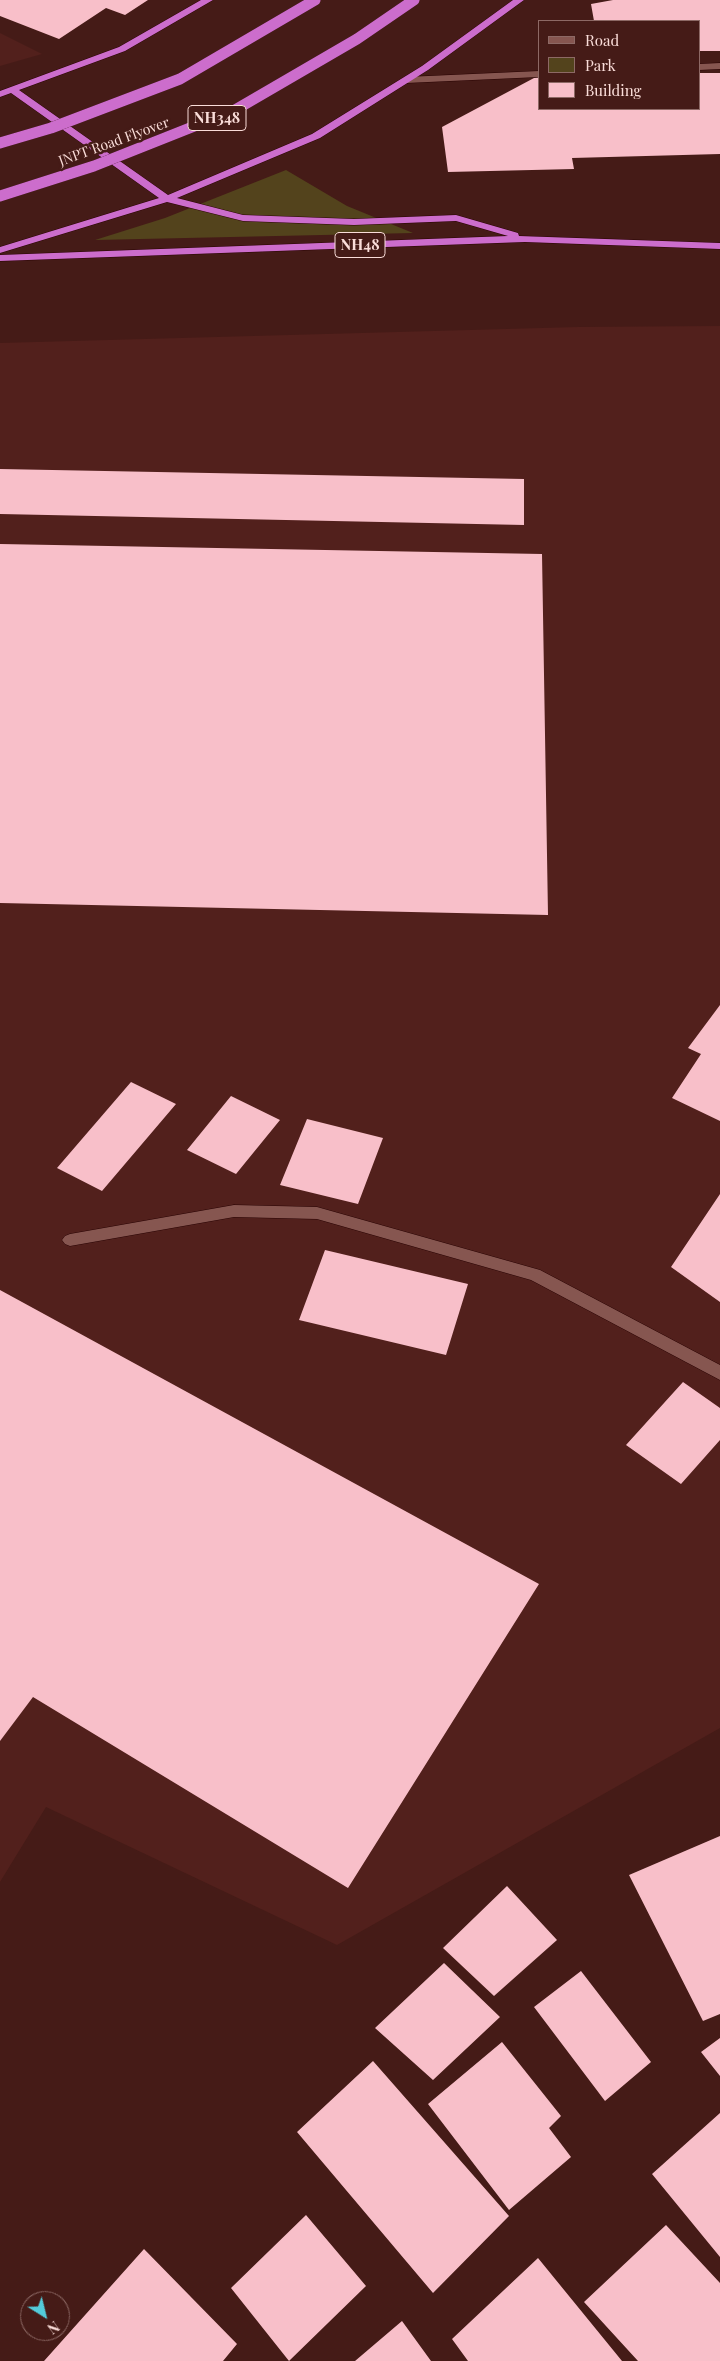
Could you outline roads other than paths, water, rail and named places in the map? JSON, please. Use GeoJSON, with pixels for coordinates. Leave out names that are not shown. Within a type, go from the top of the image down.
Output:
{"type":"FeatureCollection","features":[{"type":"Feature","properties":{"kind":"highway"},"geometry":{"type":"LineString","coordinates":[[0,94],[122,49],[208,0]]}},
{"type":"Feature","properties":{"kind":"highway"},"geometry":{"type":"LineString","coordinates":[[0,143],[51,128],[180,78],[296,13],[315,0]]}},
{"type":"Feature","properties":{"kind":"highway","name":"JNPT Road Flyover"},"geometry":{"type":"LineString","coordinates":[[0,196],[94,166],[236,110],[357,39],[414,0]]}},
{"type":"Feature","properties":{"kind":"highway"},"geometry":{"type":"LineString","coordinates":[[0,250],[167,199],[316,136],[406,80],[519,0]]}},
{"type":"Feature","properties":{"kind":"highway"},"geometry":{"type":"LineString","coordinates":[[12,90],[167,199],[243,218],[354,222],[456,218],[525,239]]}},
{"type":"Feature","properties":{"kind":"highway","name":"NH48"},"geometry":{"type":"LineString","coordinates":[[0,258],[525,239],[720,246]]}},
{"type":"Feature","properties":{"kind":"street"},"geometry":{"type":"LineString","coordinates":[[700,67],[720,66]]}},
{"type":"Feature","properties":{"kind":"street"},"geometry":{"type":"LineString","coordinates":[[406,80],[538,74]]}},
{"type":"Feature","properties":{"kind":"street"},"geometry":{"type":"LineString","coordinates":[[70,1240],[234,1211],[316,1213],[535,1275],[720,1372]]}}]}
